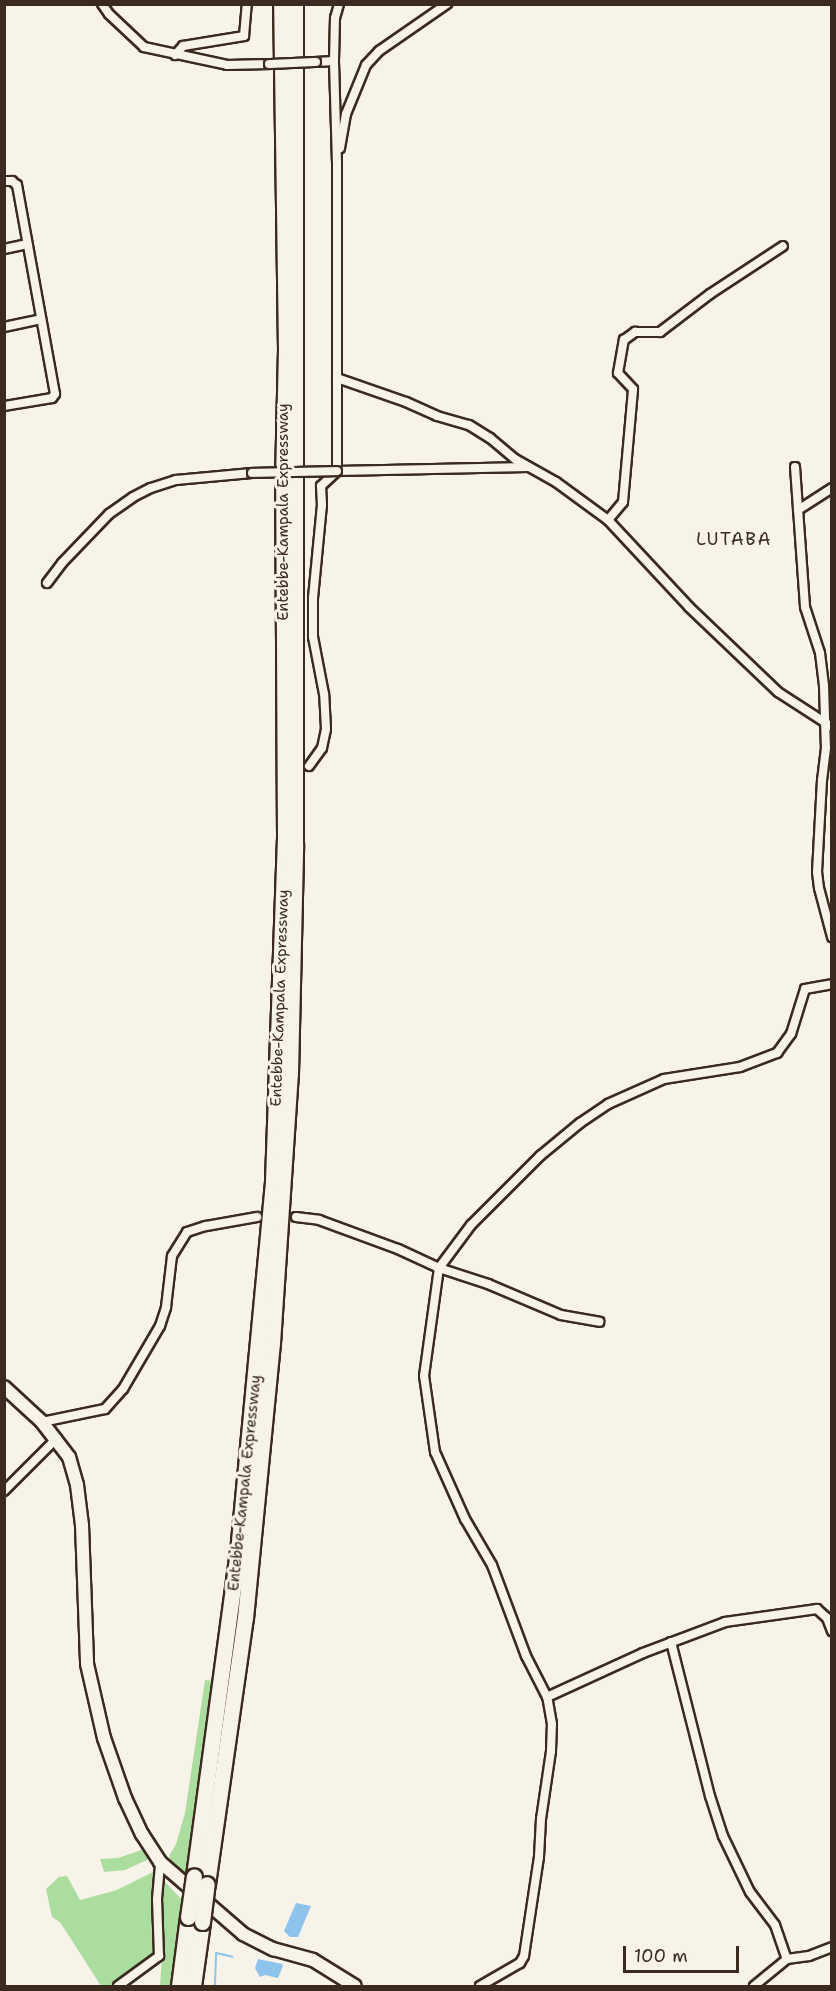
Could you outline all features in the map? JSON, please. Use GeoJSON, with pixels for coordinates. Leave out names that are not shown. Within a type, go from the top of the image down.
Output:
{"type":"FeatureCollection","features":[{"type":"Feature","properties":{"kind":"highway","name":"Entebbe-Kampala Expressway"},"geometry":{"type":"LineString","coordinates":[[192,1986],[195,1920],[238,1552],[273,1181],[285,834],[283,481],[286,350],[281,4]]}},
{"type":"Feature","properties":{"kind":"highway","name":"Entebbe-Kampala Expressway"},"geometry":{"type":"LineString","coordinates":[[200,1880],[245,1618],[272,1343],[290,1073],[296,844],[295,4]]}},
{"type":"Feature","properties":{"kind":"highway","name":"Entebbe-Kampala Expressway"},"geometry":{"type":"LineString","coordinates":[[179,1986],[195,1920]]}},
{"type":"Feature","properties":{"kind":"main road"},"geometry":{"type":"LineString","coordinates":[[4,1387],[57,1438],[69,1457],[80,1499],[86,1658],[95,1704],[125,1798],[142,1834],[160,1862],[251,1940],[313,1960],[355,1986]]}},
{"type":"Feature","properties":{"kind":"street"},"geometry":{"type":"LineString","coordinates":[[102,4],[108,14],[144,46],[175,55],[226,65],[334,61]]}},
{"type":"Feature","properties":{"kind":"street"},"geometry":{"type":"LineString","coordinates":[[175,55],[183,46],[244,36],[247,4]]}},
{"type":"Feature","properties":{"kind":"street"},"geometry":{"type":"LineString","coordinates":[[309,766],[322,748],[326,729],[324,694],[313,636],[313,598],[322,505],[321,486],[337,471],[338,163],[334,61],[335,18],[339,4]]}},
{"type":"Feature","properties":{"kind":"street"},"geometry":{"type":"LineString","coordinates":[[338,163],[346,114],[366,65],[379,51],[447,4]]}},
{"type":"Feature","properties":{"kind":"street"},"geometry":{"type":"LineString","coordinates":[[4,181],[12,181],[17,185],[54,396],[4,406]]}},
{"type":"Feature","properties":{"kind":"street"},"geometry":{"type":"LineString","coordinates":[[4,249],[27,244]]}},
{"type":"Feature","properties":{"kind":"street"},"geometry":{"type":"LineString","coordinates":[[608,520],[622,502],[633,388],[618,373],[624,340],[635,332],[660,332],[710,294],[783,246]]}},
{"type":"Feature","properties":{"kind":"street"},"geometry":{"type":"LineString","coordinates":[[4,327],[42,318]]}},
{"type":"Feature","properties":{"kind":"street"},"geometry":{"type":"LineString","coordinates":[[336,378],[437,416],[469,425],[528,467],[556,482],[608,520],[689,608],[778,692],[829,726]]}},
{"type":"Feature","properties":{"kind":"street"},"geometry":{"type":"LineString","coordinates":[[47,583],[62,563],[109,514],[133,497],[176,480],[252,473],[528,467]]}},
{"type":"Feature","properties":{"kind":"street"},"geometry":{"type":"LineString","coordinates":[[795,467],[805,607],[820,653],[829,726],[818,872],[831,937]]}},
{"type":"Feature","properties":{"kind":"street"},"geometry":{"type":"LineString","coordinates":[[798,510],[831,488]]}},
{"type":"Feature","properties":{"kind":"street"},"geometry":{"type":"LineString","coordinates":[[480,1986],[520,1963],[526,1948],[551,1751],[552,1724],[547,1697],[523,1647],[485,1549],[465,1519],[435,1452],[424,1376],[439,1268],[471,1225],[540,1156],[580,1123],[608,1104],[664,1078],[740,1067],[777,1053],[791,1034],[805,989],[831,984]]}},
{"type":"Feature","properties":{"kind":"street"},"geometry":{"type":"LineString","coordinates":[[42,1422],[105,1409],[123,1389],[160,1326],[166,1307],[172,1256],[187,1232],[206,1226],[257,1217]]}},
{"type":"Feature","properties":{"kind":"street"},"geometry":{"type":"LineString","coordinates":[[296,1217],[319,1220],[398,1249],[439,1268],[488,1284],[561,1315],[599,1322]]}},
{"type":"Feature","properties":{"kind":"street"},"geometry":{"type":"LineString","coordinates":[[4,1491],[57,1438]]}},
{"type":"Feature","properties":{"kind":"street"},"geometry":{"type":"LineString","coordinates":[[547,1697],[671,1642],[726,1622],[817,1609],[827,1617],[831,1631]]}},
{"type":"Feature","properties":{"kind":"street"},"geometry":{"type":"LineString","coordinates":[[671,1642],[710,1796],[723,1836],[750,1892],[776,1926],[787,1959]]}},
{"type":"Feature","properties":{"kind":"street"},"geometry":{"type":"LineString","coordinates":[[118,1986],[159,1956],[157,1899],[160,1862]]}},
{"type":"Feature","properties":{"kind":"street"},"geometry":{"type":"LineString","coordinates":[[754,1986],[787,1959],[809,1956],[831,1947]]}},
{"type":"Feature","properties":{"kind":"street"},"geometry":{"type":"LineString","coordinates":[[499,1976],[501,1986]]}},
{"type":"Feature","properties":{"kind":"green space"},"geometry":{"type":"Polygon","coordinates":[[[205,1680],[214,1681],[191,1876],[173,1865],[169,1856],[176,1844],[185,1813],[205,1680]]]}},
{"type":"Feature","properties":{"kind":"green space"},"geometry":{"type":"Polygon","coordinates":[[[144,1849],[149,1859],[125,1870],[104,1872],[100,1859],[118,1858],[144,1849]]]}},
{"type":"Feature","properties":{"kind":"green space"},"geometry":{"type":"Polygon","coordinates":[[[155,1871],[156,1956],[120,1986],[101,1986],[60,1922],[52,1917],[46,1889],[59,1877],[67,1876],[80,1900],[117,1890],[155,1871]]]}},
{"type":"Feature","properties":{"kind":"green space"},"geometry":{"type":"Polygon","coordinates":[[[164,1881],[185,1903],[174,1986],[160,1986],[163,1942],[161,1898],[164,1881]]]}},
{"type":"Feature","properties":{"kind":"water"},"geometry":{"type":"Polygon","coordinates":[[[296,1903],[311,1906],[298,1937],[290,1937],[284,1931],[296,1903]]]}},
{"type":"Feature","properties":{"kind":"water"},"geometry":{"type":"Polygon","coordinates":[[[258,1959],[282,1964],[278,1978],[265,1975],[260,1977],[255,1968],[258,1959]]]}},
{"type":"Feature","properties":{"kind":"waterway"},"geometry":{"type":"LineString","coordinates":[[215,1985],[216,1953],[233,1957]]}},
{"type":"Feature","properties":{"kind":"district","name":"LUTABA"},"geometry":{"type":"Point","coordinates":[734,539]}}]}
